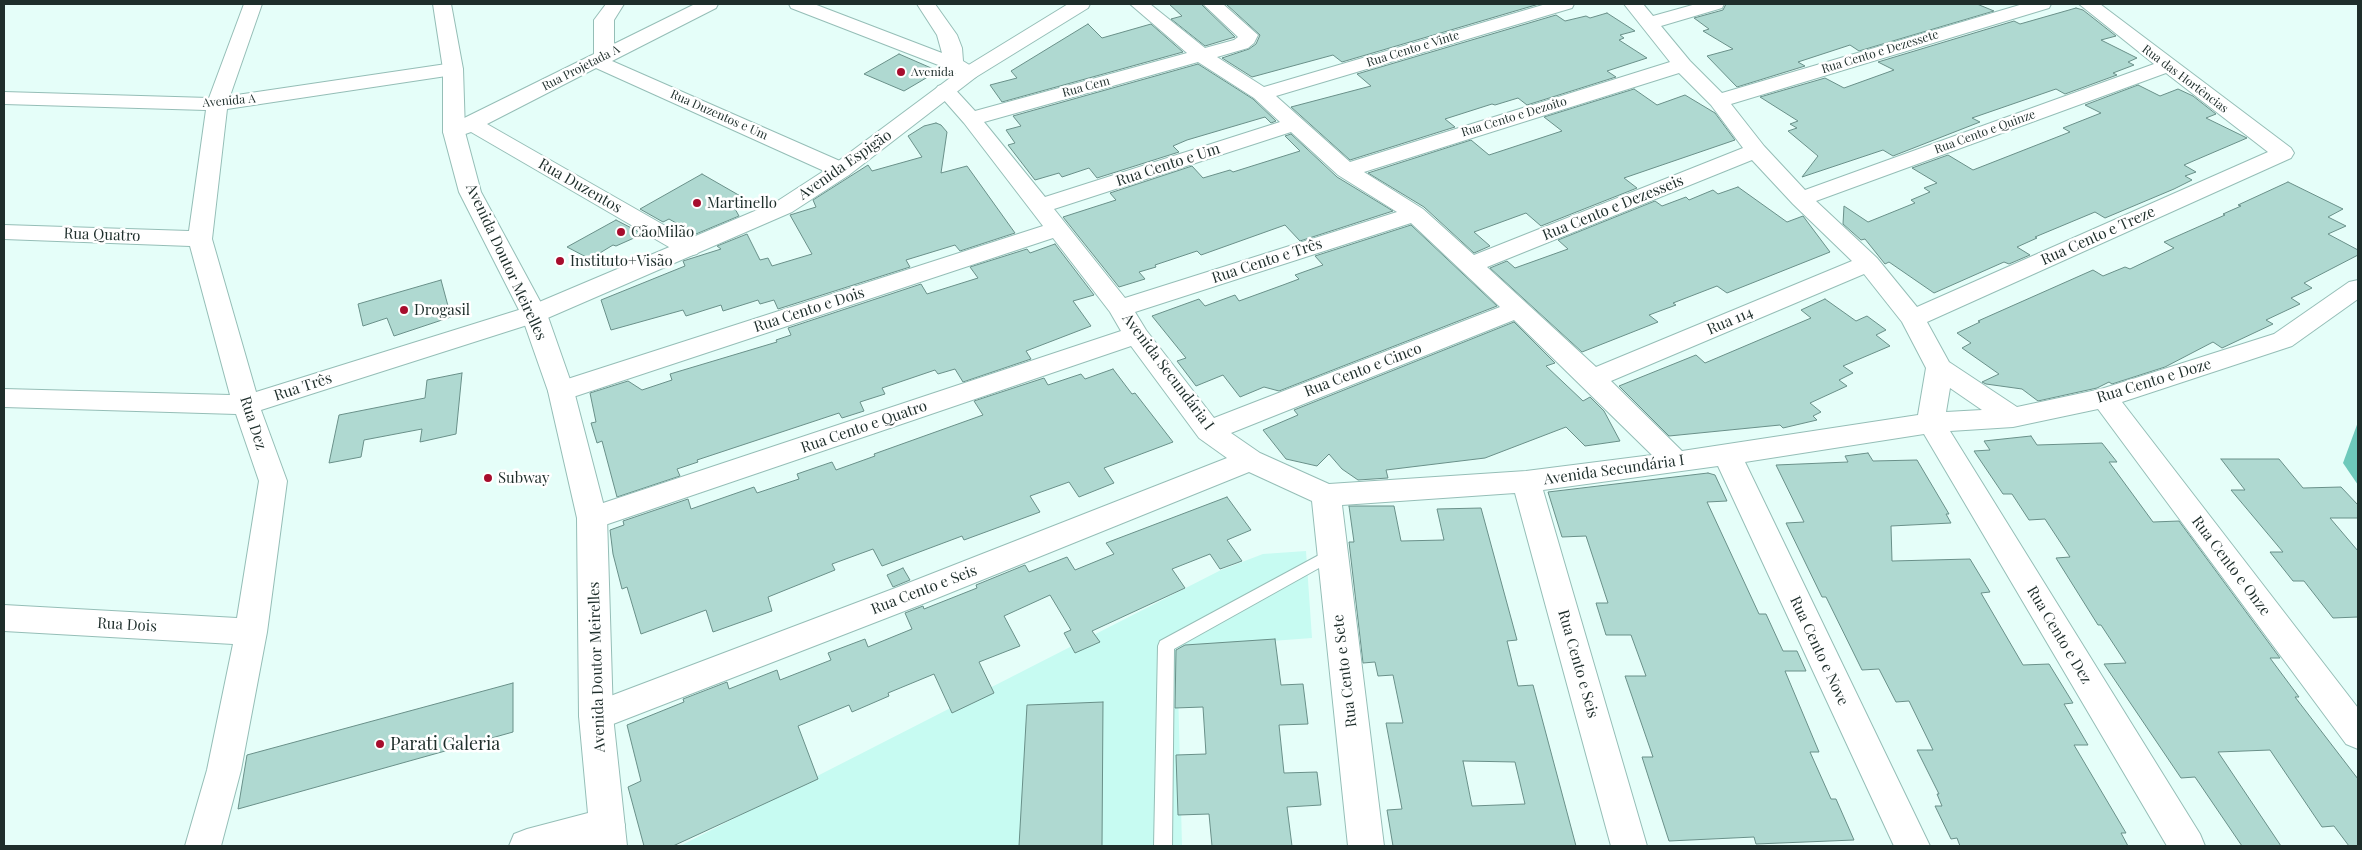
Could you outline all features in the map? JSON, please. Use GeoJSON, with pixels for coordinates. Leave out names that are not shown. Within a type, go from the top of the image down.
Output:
{"type":"FeatureCollection","features":[{"type":"Feature","properties":{"kind":"street"},"geometry":{"type":"LineString","coordinates":[[238,4],[252,4]]}},
{"type":"Feature","properties":{"kind":"street","name":"Rua Dez"},"geometry":{"type":"LineString","coordinates":[[203,846],[224,770],[251,632],[272,481],[246,405],[200,239],[216,104],[252,4]]}},
{"type":"Feature","properties":{"kind":"street","name":"Avenida Doutor Meirelles"},"geometry":{"type":"LineString","coordinates":[[442,4],[462,128],[470,192],[534,314],[562,391],[592,518],[596,716],[608,836]]}},
{"type":"Feature","properties":{"kind":"street"},"geometry":{"type":"LineString","coordinates":[[600,59],[604,20],[615,4]]}},
{"type":"Feature","properties":{"kind":"street","name":"Rua Projetada A"},"geometry":{"type":"LineString","coordinates":[[462,128],[709,4]]}},
{"type":"Feature","properties":{"kind":"street"},"geometry":{"type":"LineString","coordinates":[[798,4],[961,68]]}},
{"type":"Feature","properties":{"kind":"street"},"geometry":{"type":"LineString","coordinates":[[926,4],[947,35],[961,68]]}},
{"type":"Feature","properties":{"kind":"street","name":"Avenida Espigão"},"geometry":{"type":"LineString","coordinates":[[534,314],[784,207],[842,170],[945,90],[961,68],[1081,4]]}},
{"type":"Feature","properties":{"kind":"street"},"geometry":{"type":"LineString","coordinates":[[1140,4],[1201,55],[1261,94],[1346,170],[1415,214],[1592,379],[1675,461]]}},
{"type":"Feature","properties":{"kind":"street","name":"Rua Cem"},"geometry":{"type":"LineString","coordinates":[[971,118],[1242,44],[1248,35],[1212,4]]}},
{"type":"Feature","properties":{"kind":"street","name":"Rua Cento e Vinte"},"geometry":{"type":"LineString","coordinates":[[1261,94],[1565,4]]}},
{"type":"Feature","properties":{"kind":"street"},"geometry":{"type":"LineString","coordinates":[[1633,4],[1683,65],[1718,101],[1756,151],[1801,199],[1868,263],[1913,319],[1939,368],[2013,417]]}},
{"type":"Feature","properties":{"kind":"street"},"geometry":{"type":"LineString","coordinates":[[1650,23],[1715,4]]}},
{"type":"Feature","properties":{"kind":"street","name":"Rua Cento e Dezessete"},"geometry":{"type":"LineString","coordinates":[[1718,101],[2042,4]]}},
{"type":"Feature","properties":{"kind":"street","name":"Rua das Hortências"},"geometry":{"type":"LineString","coordinates":[[2088,4],[2283,154]]}},
{"type":"Feature","properties":{"kind":"street","name":"Rua Duzentos e Um"},"geometry":{"type":"LineString","coordinates":[[600,59],[842,170]]}},
{"type":"Feature","properties":{"kind":"street","name":"Rua Cento e Dezoito"},"geometry":{"type":"LineString","coordinates":[[1346,170],[1683,65]]}},
{"type":"Feature","properties":{"kind":"street","name":"Rua Cento e Quinze"},"geometry":{"type":"LineString","coordinates":[[1801,199],[2168,66]]}},
{"type":"Feature","properties":{"kind":"street","name":"Avenida A"},"geometry":{"type":"LineString","coordinates":[[4,98],[216,104],[453,69]]}},
{"type":"Feature","properties":{"kind":"street","name":"Avenida Secundária I"},"geometry":{"type":"LineString","coordinates":[[945,90],[971,118],[1120,308],[1136,335],[1209,431],[1250,460],[1326,495],[1526,482],[1727,455],[1931,423]]}},
{"type":"Feature","properties":{"kind":"street","name":"Rua Cento e Um"},"geometry":{"type":"LineString","coordinates":[[1040,206],[1296,124]]}},
{"type":"Feature","properties":{"kind":"street","name":"Rua Duzentos"},"geometry":{"type":"LineString","coordinates":[[462,128],[689,249]]}},
{"type":"Feature","properties":{"kind":"street","name":"Rua Cento e Dezesseis"},"geometry":{"type":"LineString","coordinates":[[1470,265],[1756,151]]}},
{"type":"Feature","properties":{"kind":"street","name":"Rua Cento e Treze"},"geometry":{"type":"LineString","coordinates":[[1913,319],[2283,154]]}},
{"type":"Feature","properties":{"kind":"street","name":"Rua Cento e Três"},"geometry":{"type":"LineString","coordinates":[[1120,308],[1415,214]]}},
{"type":"Feature","properties":{"kind":"street","name":"Rua Cento e Dois"},"geometry":{"type":"LineString","coordinates":[[562,391],[1057,228]]}},
{"type":"Feature","properties":{"kind":"street","name":"Rua Quatro"},"geometry":{"type":"LineString","coordinates":[[4,232],[200,239]]}},
{"type":"Feature","properties":{"kind":"street","name":"Rua 114"},"geometry":{"type":"LineString","coordinates":[[1592,379],[1868,263]]}},
{"type":"Feature","properties":{"kind":"street","name":"Rua Cento e Doze"},"geometry":{"type":"LineString","coordinates":[[1931,423],[2013,417],[2104,398],[2283,340],[2358,288]]}},
{"type":"Feature","properties":{"kind":"street","name":"Rua Cento e Cinco"},"geometry":{"type":"LineString","coordinates":[[1209,431],[1516,310]]}},
{"type":"Feature","properties":{"kind":"street","name":"Rua Três"},"geometry":{"type":"LineString","coordinates":[[4,398],[246,405],[534,314]]}},
{"type":"Feature","properties":{"kind":"street","name":"Rua Cento e Quatro"},"geometry":{"type":"LineString","coordinates":[[592,518],[1136,335]]}},
{"type":"Feature","properties":{"kind":"street"},"geometry":{"type":"LineString","coordinates":[[1931,423],[1939,368]]}},
{"type":"Feature","properties":{"kind":"street","name":"Rua Cento e Onze"},"geometry":{"type":"LineString","coordinates":[[2104,398],[2358,734]]}},
{"type":"Feature","properties":{"kind":"street","name":"Rua Cento e Dez"},"geometry":{"type":"LineString","coordinates":[[1931,423],[2187,846]]}},
{"type":"Feature","properties":{"kind":"street","name":"Rua Cento e Nove"},"geometry":{"type":"LineString","coordinates":[[1727,455],[1912,846]]}},
{"type":"Feature","properties":{"kind":"street","name":"Rua Cento e Seis"},"geometry":{"type":"LineString","coordinates":[[596,716],[918,592],[1250,460]]}},
{"type":"Feature","properties":{"kind":"street","name":"Rua Cento e Seis"},"geometry":{"type":"LineString","coordinates":[[1526,482],[1629,846]]}},
{"type":"Feature","properties":{"kind":"street","name":"Rua Cento e Sete"},"geometry":{"type":"LineString","coordinates":[[1326,495],[1366,846]]}},
{"type":"Feature","properties":{"kind":"street","name":"Rua Dois"},"geometry":{"type":"LineString","coordinates":[[4,618],[251,632]]}},
{"type":"Feature","properties":{"kind":"street"},"geometry":{"type":"LineString","coordinates":[[527,846],[608,836]]}},
{"type":"Feature","properties":{"kind":"lane"},"geometry":{"type":"LineString","coordinates":[[1163,846],[1166,646],[1332,554]]}},
{"type":"Feature","properties":{"kind":"shaded area"},"geometry":{"type":"Polygon","coordinates":[[[1306,551],[1312,638],[1177,648],[1182,846],[680,846],[1221,570],[1263,554],[1306,551]]]}},
{"type":"Feature","properties":{"kind":"green space"},"geometry":{"type":"Polygon","coordinates":[[[2358,422],[2358,485],[2343,463],[2358,422]]]}},
{"type":"Feature","properties":{"kind":"building"},"geometry":{"type":"Polygon","coordinates":[[[1169,4],[1201,4],[1235,37],[1205,46],[1171,19],[1182,16],[1169,4]]]}},
{"type":"Feature","properties":{"kind":"building"},"geometry":{"type":"Polygon","coordinates":[[[1226,4],[1539,4],[1342,62],[1333,55],[1252,77],[1222,58],[1249,49],[1256,44],[1260,35],[1226,4]]]}},
{"type":"Feature","properties":{"kind":"building"},"geometry":{"type":"Polygon","coordinates":[[[1726,4],[1977,4],[1994,11],[1859,51],[1850,45],[1798,62],[1805,66],[1737,87],[1707,56],[1733,49],[1703,31],[1709,29],[1694,18],[1723,10],[1726,4]]]}},
{"type":"Feature","properties":{"kind":"building"},"geometry":{"type":"Polygon","coordinates":[[[2076,8],[2083,10],[2116,36],[2101,40],[2137,58],[2128,62],[2134,65],[2113,73],[2117,75],[2065,94],[2056,89],[1972,118],[1980,122],[1893,156],[1883,150],[1802,177],[1818,156],[1788,131],[1797,128],[1790,124],[1798,121],[1760,97],[1825,78],[1844,88],[1894,70],[1878,62],[2014,21],[2020,24],[2076,8]]]}},
{"type":"Feature","properties":{"kind":"building"},"geometry":{"type":"Polygon","coordinates":[[[1607,13],[1635,31],[1620,35],[1624,38],[1619,40],[1647,58],[1607,71],[1616,77],[1527,105],[1518,98],[1445,119],[1455,127],[1350,160],[1291,107],[1371,86],[1357,74],[1556,15],[1565,21],[1586,16],[1590,18],[1607,13]]]}},
{"type":"Feature","properties":{"kind":"building"},"geometry":{"type":"Polygon","coordinates":[[[1088,24],[1102,38],[1151,24],[1183,52],[1002,102],[990,85],[1017,78],[1011,71],[1088,24]]]}},
{"type":"Feature","properties":{"kind":"building","name":"Avenida"},"geometry":{"type":"Polygon","coordinates":[[[899,54],[938,71],[904,91],[864,74],[899,54]]]}},
{"type":"Feature","properties":{"kind":"building"},"geometry":{"type":"Polygon","coordinates":[[[1198,64],[1253,99],[1276,121],[1271,123],[1265,117],[1187,140],[1173,146],[1179,152],[1097,178],[1089,168],[1062,177],[1059,173],[1035,180],[1008,145],[1015,143],[1006,130],[1021,126],[1013,116],[1198,64]]]}},
{"type":"Feature","properties":{"kind":"building"},"geometry":{"type":"Polygon","coordinates":[[[2138,85],[2160,96],[2178,89],[2193,96],[2216,114],[2206,118],[2247,138],[2184,165],[2196,172],[2185,176],[2192,180],[2174,189],[2105,218],[2095,212],[2035,237],[2037,238],[2017,247],[2030,255],[2009,264],[2004,262],[1934,293],[1889,262],[1885,264],[1865,239],[1861,240],[1843,224],[1844,206],[1868,222],[1915,203],[1911,200],[1930,192],[1924,188],[1937,183],[1912,168],[1948,155],[1973,170],[2070,132],[2063,128],[2101,113],[2085,105],[2138,85]]]}},
{"type":"Feature","properties":{"kind":"building"},"geometry":{"type":"Polygon","coordinates":[[[1634,89],[1657,105],[1685,95],[1715,113],[1735,140],[1624,178],[1637,188],[1541,226],[1526,213],[1474,232],[1490,246],[1474,253],[1424,207],[1368,173],[1471,140],[1489,155],[1562,131],[1544,117],[1634,89]]]}},
{"type":"Feature","properties":{"kind":"building"},"geometry":{"type":"Polygon","coordinates":[[[936,123],[941,125],[947,132],[941,173],[967,166],[1015,233],[960,251],[955,245],[906,260],[910,267],[778,309],[774,300],[760,304],[758,300],[723,311],[721,305],[686,316],[683,310],[611,330],[601,300],[685,266],[683,261],[721,249],[717,246],[747,234],[760,260],[768,258],[772,266],[812,254],[790,215],[816,207],[813,200],[868,165],[872,171],[922,157],[908,136],[924,126],[936,123]]]}},
{"type":"Feature","properties":{"kind":"building"},"geometry":{"type":"Polygon","coordinates":[[[1291,134],[1337,177],[1393,211],[1300,241],[1285,225],[1201,255],[1197,251],[1155,265],[1156,267],[1139,272],[1145,279],[1119,287],[1063,217],[1116,200],[1110,193],[1192,166],[1203,178],[1230,170],[1233,172],[1300,151],[1285,136],[1291,134]]]}},
{"type":"Feature","properties":{"kind":"building","name":"Martinello"},"geometry":{"type":"Polygon","coordinates":[[[702,174],[749,201],[734,207],[739,216],[696,234],[669,219],[663,222],[640,209],[702,174]]]}},
{"type":"Feature","properties":{"kind":"building"},"geometry":{"type":"Polygon","coordinates":[[[2288,182],[2343,209],[2328,217],[2346,226],[2328,234],[2358,250],[2358,255],[2304,283],[2312,288],[2291,298],[2300,304],[2266,320],[2273,324],[2222,348],[2213,342],[2165,367],[2112,384],[2109,382],[2097,388],[2038,401],[2022,389],[1982,382],[1999,374],[1962,348],[1971,343],[1957,333],[1980,322],[1978,321],[2093,270],[2103,276],[2125,267],[2130,269],[2174,248],[2164,242],[2225,215],[2223,214],[2241,206],[2238,205],[2288,182]]]}},
{"type":"Feature","properties":{"kind":"building"},"geometry":{"type":"Polygon","coordinates":[[[1738,187],[1787,222],[1803,216],[1830,252],[1727,293],[1717,286],[1673,303],[1676,305],[1649,315],[1658,322],[1582,352],[1490,268],[1507,261],[1515,268],[1568,249],[1558,240],[1655,201],[1662,206],[1686,197],[1689,200],[1713,190],[1718,194],[1738,187]]]}},
{"type":"Feature","properties":{"kind":"building"},"geometry":{"type":"Polygon","coordinates":[[[616,220],[643,234],[616,246],[613,245],[590,259],[567,247],[616,220]]]}},
{"type":"Feature","properties":{"kind":"building"},"geometry":{"type":"Polygon","coordinates":[[[1411,225],[1497,306],[1279,391],[1264,387],[1240,397],[1223,375],[1196,386],[1177,361],[1186,358],[1152,316],[1199,299],[1205,306],[1235,295],[1239,301],[1299,279],[1295,275],[1323,265],[1315,256],[1411,225]]]}},
{"type":"Feature","properties":{"kind":"building"},"geometry":{"type":"Polygon","coordinates":[[[1055,244],[1094,295],[1073,301],[1091,326],[1026,351],[1031,359],[963,382],[955,369],[938,374],[935,370],[882,388],[885,394],[860,402],[864,411],[842,418],[839,413],[697,460],[698,462],[677,469],[680,476],[617,497],[602,441],[597,443],[591,423],[596,422],[590,393],[628,381],[642,390],[672,380],[670,374],[777,342],[776,340],[791,335],[788,328],[921,284],[927,294],[978,278],[970,267],[1027,249],[1030,253],[1055,244]]]}},
{"type":"Feature","properties":{"kind":"building","name":"Drogasil"},"geometry":{"type":"Polygon","coordinates":[[[441,280],[451,317],[394,336],[387,318],[363,326],[358,304],[441,280]]]}},
{"type":"Feature","properties":{"kind":"building"},"geometry":{"type":"Polygon","coordinates":[[[1825,299],[1856,321],[1867,316],[1886,330],[1876,335],[1890,346],[1843,366],[1853,373],[1839,380],[1847,386],[1810,403],[1821,412],[1813,416],[1817,420],[1783,428],[1780,425],[1669,436],[1619,386],[1696,355],[1705,363],[1811,318],[1801,310],[1825,299]]]}},
{"type":"Feature","properties":{"kind":"building"},"geometry":{"type":"Polygon","coordinates":[[[1514,322],[1555,363],[1546,366],[1583,401],[1590,397],[1604,411],[1620,441],[1585,446],[1566,427],[1485,458],[1386,470],[1388,478],[1358,480],[1342,469],[1329,454],[1317,466],[1286,459],[1263,430],[1298,415],[1294,410],[1514,322]]]}},
{"type":"Feature","properties":{"kind":"building"},"geometry":{"type":"Polygon","coordinates":[[[1113,369],[1132,394],[1135,393],[1173,442],[1104,468],[1114,483],[1079,497],[1069,482],[1030,496],[1040,512],[964,540],[962,536],[882,566],[873,549],[832,564],[835,570],[768,597],[772,611],[713,632],[706,610],[641,634],[627,587],[622,589],[613,554],[610,530],[624,525],[623,521],[688,499],[691,509],[754,487],[757,493],[799,479],[797,474],[832,462],[836,470],[875,456],[874,454],[983,415],[974,401],[1044,378],[1048,385],[1081,374],[1085,379],[1113,369]]]}},
{"type":"Feature","properties":{"kind":"building"},"geometry":{"type":"Polygon","coordinates":[[[462,373],[456,434],[420,442],[422,429],[364,440],[361,457],[329,463],[339,415],[425,398],[427,380],[462,373]]]}},
{"type":"Feature","properties":{"kind":"building"},"geometry":{"type":"Polygon","coordinates":[[[2031,436],[2037,445],[2102,443],[2117,462],[2109,462],[2153,522],[2179,521],[2280,658],[2270,658],[2299,697],[2295,697],[2358,779],[2358,846],[2349,846],[2334,826],[2322,827],[2270,750],[2218,752],[2281,846],[2242,846],[2195,777],[2181,778],[2104,664],[2126,663],[2101,625],[2098,625],[2056,558],[2070,557],[2045,519],[2029,520],[2012,494],[2003,494],[1974,451],[1990,450],[1984,441],[2031,436]]]}},
{"type":"Feature","properties":{"kind":"building"},"geometry":{"type":"Polygon","coordinates":[[[1868,453],[1873,461],[1917,460],[1949,514],[1946,514],[1951,523],[1891,526],[1892,561],[1970,559],[1990,592],[1981,593],[2023,665],[2049,664],[2073,703],[2064,704],[2088,745],[2074,745],[2126,833],[2121,833],[2128,846],[1960,846],[1957,838],[1951,839],[1935,806],[1942,806],[1937,794],[1939,794],[1917,750],[1933,750],[1909,701],[1896,702],[1879,669],[1862,670],[1826,597],[1822,597],[1786,523],[1804,522],[1776,465],[1848,462],[1845,456],[1868,453]]]}},
{"type":"Feature","properties":{"kind":"building"},"geometry":{"type":"Polygon","coordinates":[[[2221,459],[2279,459],[2303,488],[2341,487],[2358,505],[2358,518],[2330,518],[2358,551],[2358,617],[2333,618],[2304,581],[2293,581],[2270,552],[2283,552],[2231,490],[2245,490],[2221,459]]]}},
{"type":"Feature","properties":{"kind":"building"},"geometry":{"type":"Polygon","coordinates":[[[1708,473],[1715,475],[1727,501],[1707,502],[1759,614],[1766,614],[1783,651],[1797,651],[1806,671],[1785,671],[1819,752],[1810,752],[1831,799],[1836,799],[1854,840],[1756,844],[1754,837],[1669,841],[1642,757],[1653,757],[1625,676],[1646,676],[1631,635],[1606,635],[1596,603],[1608,603],[1586,536],[1562,537],[1548,492],[1708,473]]]}},
{"type":"Feature","properties":{"kind":"building"},"geometry":{"type":"Polygon","coordinates":[[[1227,497],[1251,530],[1227,540],[1242,561],[1220,569],[1210,554],[1172,569],[1185,588],[1092,631],[1100,642],[1075,653],[1064,633],[1071,630],[1050,595],[1004,616],[1020,646],[979,662],[994,693],[952,713],[934,674],[888,693],[889,696],[852,712],[849,705],[798,726],[818,779],[673,846],[644,846],[628,787],[641,781],[627,725],[684,702],[683,699],[727,682],[729,689],[777,670],[780,680],[831,660],[828,653],[865,639],[868,647],[912,629],[905,613],[923,606],[924,609],[977,588],[976,585],[1025,565],[1029,572],[1067,557],[1075,570],[1114,554],[1106,543],[1227,497]]]}},
{"type":"Feature","properties":{"kind":"building"},"geometry":{"type":"Polygon","coordinates":[[[1349,506],[1394,506],[1401,541],[1444,540],[1437,509],[1481,508],[1517,640],[1507,641],[1518,686],[1533,685],[1576,846],[1393,846],[1387,810],[1402,809],[1386,723],[1403,723],[1393,675],[1378,676],[1375,662],[1363,663],[1349,542],[1354,542],[1349,506]],[[1463,761],[1472,806],[1525,804],[1515,762],[1463,761]]]}},
{"type":"Feature","properties":{"kind":"building"},"geometry":{"type":"Polygon","coordinates":[[[903,568],[910,580],[893,587],[887,575],[903,568]]]}},
{"type":"Feature","properties":{"kind":"building"},"geometry":{"type":"Polygon","coordinates":[[[1275,639],[1281,685],[1303,684],[1308,724],[1279,725],[1284,773],[1317,772],[1321,805],[1287,807],[1292,846],[1212,846],[1209,814],[1178,815],[1176,755],[1206,754],[1203,707],[1175,708],[1176,650],[1185,645],[1275,639]]]}},
{"type":"Feature","properties":{"kind":"building","name":"Parati Galeria"},"geometry":{"type":"Polygon","coordinates":[[[513,683],[513,732],[238,809],[247,755],[513,683]]]}},
{"type":"Feature","properties":{"kind":"building"},"geometry":{"type":"Polygon","coordinates":[[[1103,702],[1102,846],[1019,846],[1027,705],[1103,702]]]}},
{"type":"Feature","properties":{"kind":"place","name":"Avenida"},"geometry":{"type":"Point","coordinates":[901,72]}},
{"type":"Feature","properties":{"kind":"place","name":"Martinello"},"geometry":{"type":"Point","coordinates":[697,203]}},
{"type":"Feature","properties":{"kind":"place","name":"CãoMilão"},"geometry":{"type":"Point","coordinates":[621,232]}},
{"type":"Feature","properties":{"kind":"place","name":"Instituto+Visão"},"geometry":{"type":"Point","coordinates":[560,261]}},
{"type":"Feature","properties":{"kind":"place","name":"Drogasil"},"geometry":{"type":"Point","coordinates":[404,310]}},
{"type":"Feature","properties":{"kind":"place","name":"Subway"},"geometry":{"type":"Point","coordinates":[488,478]}},
{"type":"Feature","properties":{"kind":"place","name":"Parati Galeria"},"geometry":{"type":"Point","coordinates":[380,744]}}]}
